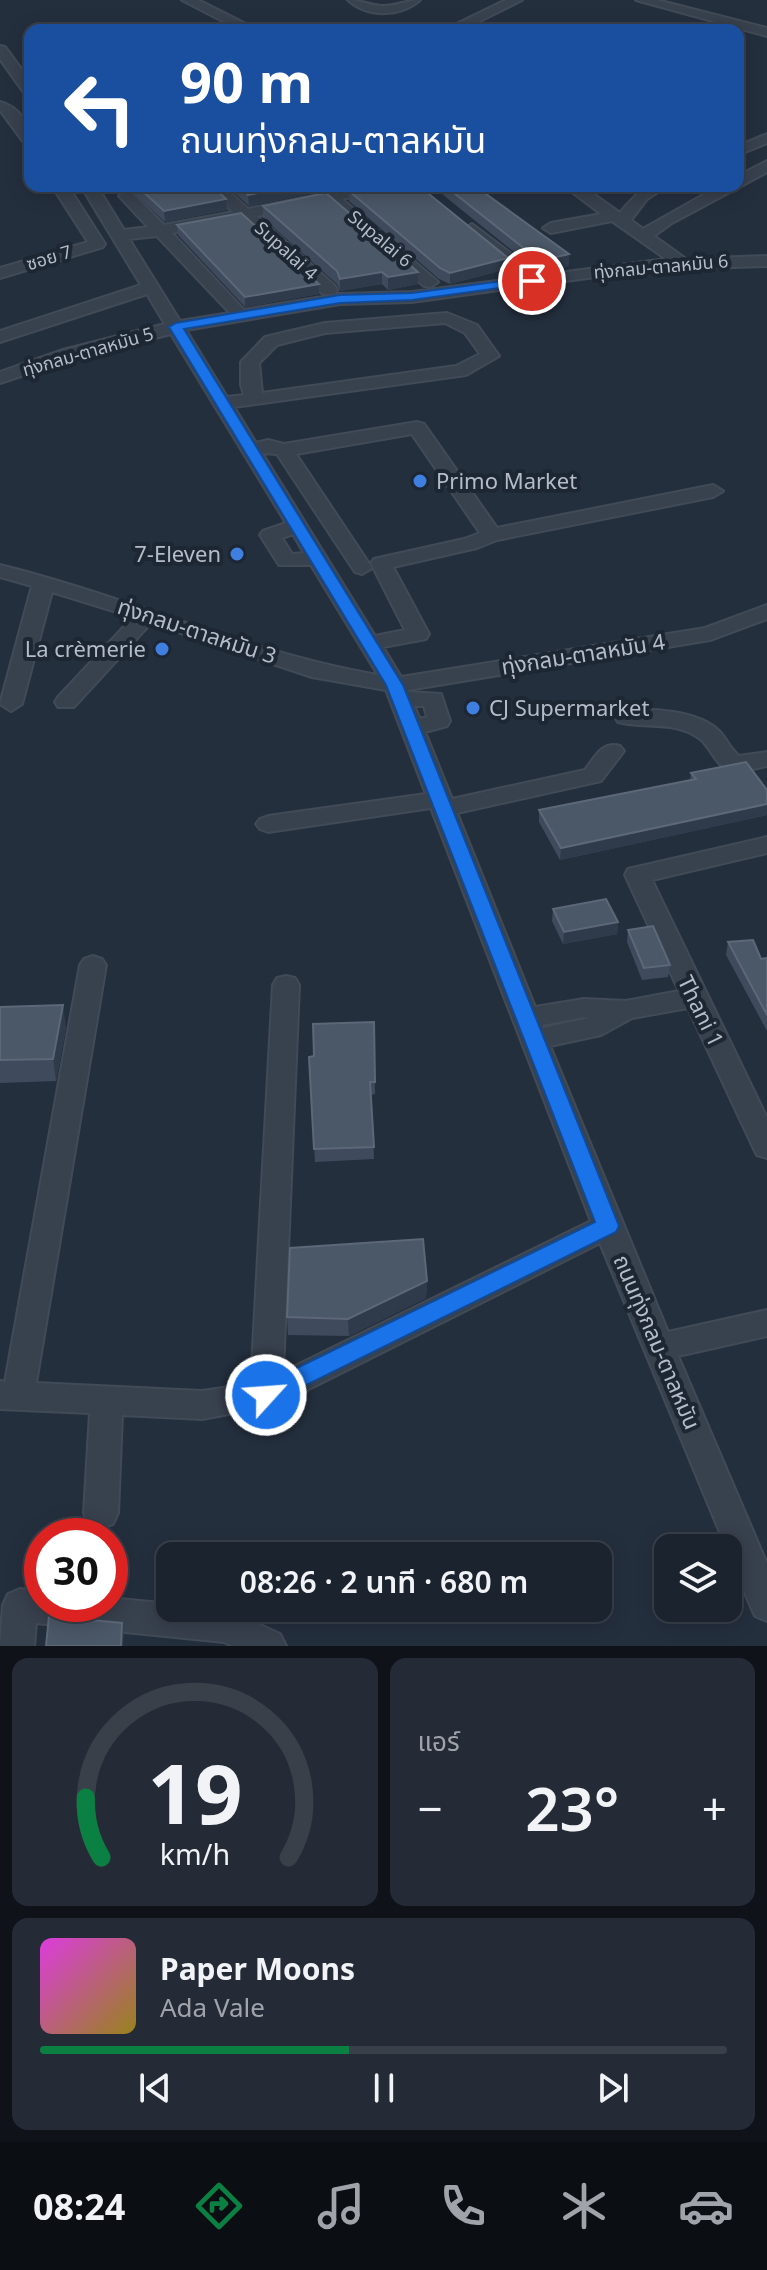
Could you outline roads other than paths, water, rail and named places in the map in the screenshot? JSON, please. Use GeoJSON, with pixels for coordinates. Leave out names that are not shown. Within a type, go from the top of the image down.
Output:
{"type":"FeatureCollection","features":[{"type":"Feature","properties":{"kind":"street"},"geometry":{"type":"LineString","coordinates":[[188,0],[239,24]]}},
{"type":"Feature","properties":{"kind":"street"},"geometry":{"type":"LineString","coordinates":[[354,0],[374,11],[390,11],[414,0]]}},
{"type":"Feature","properties":{"kind":"street"},"geometry":{"type":"LineString","coordinates":[[464,24],[516,0]]}},
{"type":"Feature","properties":{"kind":"street"},"geometry":{"type":"LineString","coordinates":[[642,0],[736,24]]}},
{"type":"Feature","properties":{"kind":"street"},"geometry":{"type":"LineString","coordinates":[[744,26],[767,32]]}},
{"type":"Feature","properties":{"kind":"street"},"geometry":{"type":"LineString","coordinates":[[0,50],[24,82]]}},
{"type":"Feature","properties":{"kind":"street"},"geometry":{"type":"LineString","coordinates":[[4,92],[24,90]]}},
{"type":"Feature","properties":{"kind":"street"},"geometry":{"type":"LineString","coordinates":[[0,106],[8,108],[24,132]]}},
{"type":"Feature","properties":{"kind":"street"},"geometry":{"type":"LineString","coordinates":[[744,148],[767,138]]}},
{"type":"Feature","properties":{"kind":"street"},"geometry":{"type":"LineString","coordinates":[[744,179],[767,166]]}},
{"type":"Feature","properties":{"kind":"street"},"geometry":{"type":"LineString","coordinates":[[66,192],[114,240]]}},
{"type":"Feature","properties":{"kind":"street","name":"ถนนทุ่งกลม-ตาลหมัน"},"geometry":{"type":"LineString","coordinates":[[92,192],[114,240],[152,287],[371,643],[397,692],[608,1226],[767,1605]]}},
{"type":"Feature","properties":{"kind":"street","name":"Supalai 4"},"geometry":{"type":"LineString","coordinates":[[221,192],[329,290]]}},
{"type":"Feature","properties":{"kind":"street","name":"ซอย 7"},"geometry":{"type":"LineString","coordinates":[[0,273],[114,240],[151,236],[160,231],[319,192]]}},
{"type":"Feature","properties":{"kind":"street","name":"Supalai 6"},"geometry":{"type":"LineString","coordinates":[[324,192],[430,282]]}},
{"type":"Feature","properties":{"kind":"street"},"geometry":{"type":"LineString","coordinates":[[581,192],[680,262]]}},
{"type":"Feature","properties":{"kind":"street"},"geometry":{"type":"LineString","coordinates":[[551,228],[618,218],[649,192]]}},
{"type":"Feature","properties":{"kind":"street"},"geometry":{"type":"LineString","coordinates":[[644,236],[666,220],[720,192]]}},
{"type":"Feature","properties":{"kind":"street"},"geometry":{"type":"LineString","coordinates":[[127,196],[236,309]]}},
{"type":"Feature","properties":{"kind":"street"},"geometry":{"type":"LineString","coordinates":[[463,222],[520,268]]}},
{"type":"Feature","properties":{"kind":"street"},"geometry":{"type":"LineString","coordinates":[[733,260],[767,242]]}},
{"type":"Feature","properties":{"kind":"street","name":"ทุ่งกลม-ตาลหมัน 6"},"geometry":{"type":"LineString","coordinates":[[176,327],[340,299],[412,297],[680,262],[767,261]]}},
{"type":"Feature","properties":{"kind":"street"},"geometry":{"type":"LineString","coordinates":[[0,337],[152,287]]}},
{"type":"Feature","properties":{"kind":"street"},"geometry":{"type":"LineString","coordinates":[[223,403],[255,399],[460,371],[490,356],[471,329],[447,318],[325,328],[271,341],[250,362],[250,385],[255,399]]}},
{"type":"Feature","properties":{"kind":"street","name":"ทุ่งกลม-ตาลหมัน 5"},"geometry":{"type":"LineString","coordinates":[[0,378],[69,354],[176,327]]}},
{"type":"Feature","properties":{"kind":"street"},"geometry":{"type":"LineString","coordinates":[[251,449],[268,446],[284,450],[417,428],[492,535]]}},
{"type":"Feature","properties":{"kind":"street"},"geometry":{"type":"LineString","coordinates":[[284,450],[316,499],[372,566],[418,634],[371,643]]}},
{"type":"Feature","properties":{"kind":"street"},"geometry":{"type":"LineString","coordinates":[[324,567],[372,566],[470,544],[492,535],[713,491]]}},
{"type":"Feature","properties":{"kind":"street"},"geometry":{"type":"LineString","coordinates":[[292,516],[316,499]]}},
{"type":"Feature","properties":{"kind":"street","name":"ทุ่งกลม-ตาลหมัน 3"},"geometry":{"type":"LineString","coordinates":[[0,571],[44,582],[320,672],[397,692]]}},
{"type":"Feature","properties":{"kind":"street"},"geometry":{"type":"LineString","coordinates":[[11,704],[44,582]]}},
{"type":"Feature","properties":{"kind":"street","name":"ทุ่งกลม-ตาลหมัน 4"},"geometry":{"type":"LineString","coordinates":[[397,692],[710,634],[767,611]]}},
{"type":"Feature","properties":{"kind":"street"},"geometry":{"type":"LineString","coordinates":[[66,702],[146,616]]}},
{"type":"Feature","properties":{"kind":"street"},"geometry":{"type":"LineString","coordinates":[[626,717],[644,714],[697,727],[710,733],[728,760],[737,764],[767,759]]}},
{"type":"Feature","properties":{"kind":"street"},"geometry":{"type":"LineString","coordinates":[[268,824],[442,804],[593,776],[612,751]]}},
{"type":"Feature","properties":{"kind":"street","name":"Thani 1"},"geometry":{"type":"LineString","coordinates":[[767,845],[637,875],[767,1147]]}},
{"type":"Feature","properties":{"kind":"street"},"geometry":{"type":"LineString","coordinates":[[93,965],[9,1395],[202,1405],[266,1395],[608,1226]]}},
{"type":"Feature","properties":{"kind":"street"},"geometry":{"type":"LineString","coordinates":[[266,1395],[286,985]]}},
{"type":"Feature","properties":{"kind":"street"},"geometry":{"type":"LineString","coordinates":[[530,1028],[592,1028],[626,1010],[694,998]]}},
{"type":"Feature","properties":{"kind":"street"},"geometry":{"type":"LineString","coordinates":[[660,1347],[767,1323]]}},
{"type":"Feature","properties":{"kind":"street"},"geometry":{"type":"LineString","coordinates":[[101,1513],[107,1400]]}},
{"type":"Feature","properties":{"kind":"street"},"geometry":{"type":"LineString","coordinates":[[16,1646],[20,1605],[228,1636],[268,1646]]}},
{"type":"Feature","properties":{"kind":"place","name":"Primo Market"},"geometry":{"type":"Point","coordinates":[420,481]}},
{"type":"Feature","properties":{"kind":"place","name":"7-Eleven"},"geometry":{"type":"Point","coordinates":[237,554]}},
{"type":"Feature","properties":{"kind":"place","name":"La crèmerie"},"geometry":{"type":"Point","coordinates":[162,649]}},
{"type":"Feature","properties":{"kind":"place","name":"CJ Supermarket"},"geometry":{"type":"Point","coordinates":[473,708]}}]}
